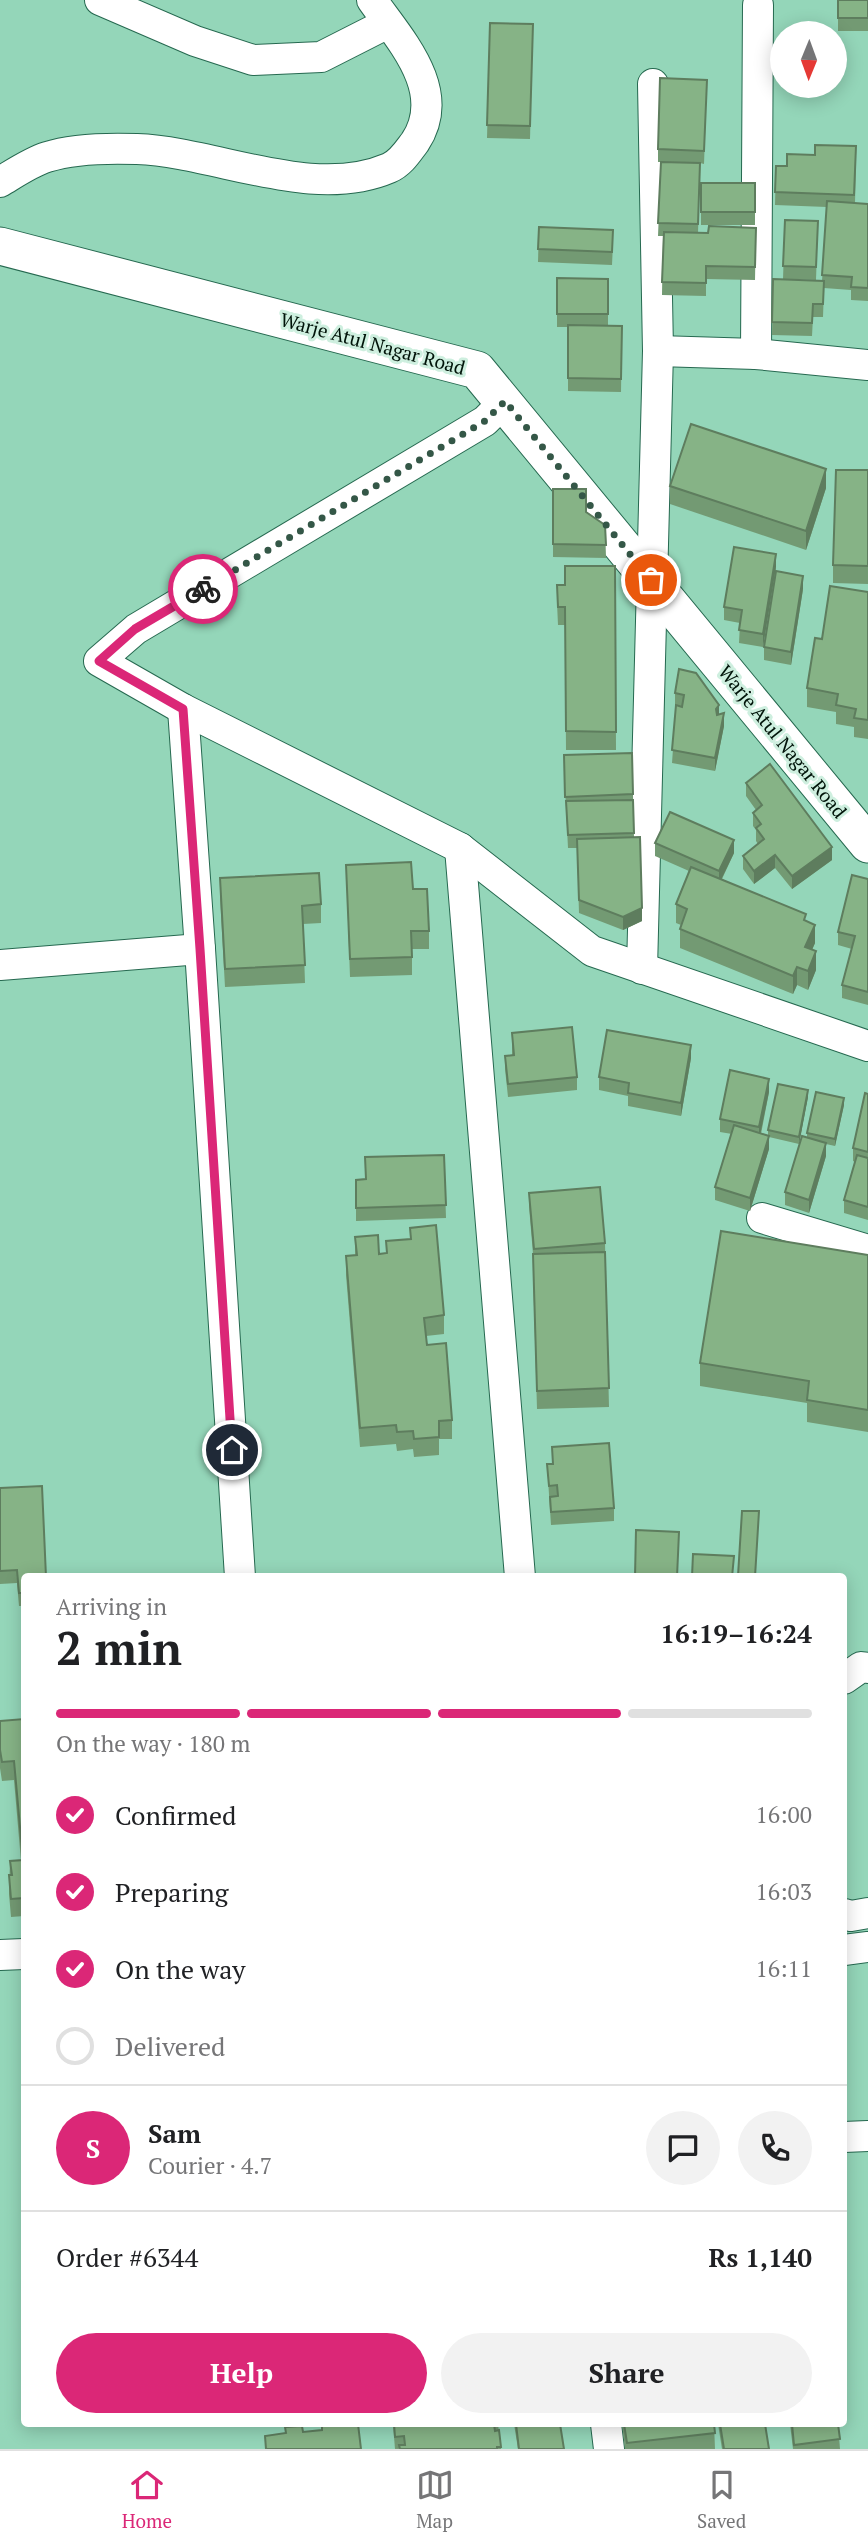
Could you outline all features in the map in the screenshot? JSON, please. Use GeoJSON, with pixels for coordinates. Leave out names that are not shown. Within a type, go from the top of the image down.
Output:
{"type":"FeatureCollection","features":[{"type":"Feature","properties":{"kind":"street"},"geometry":{"type":"LineString","coordinates":[[5,172],[47,157],[105,149],[139,149],[300,177],[338,180],[391,168],[404,156],[427,116],[421,76],[405,44],[380,11],[321,57],[253,60],[195,41],[100,0]]}},
{"type":"Feature","properties":{"kind":"street"},"geometry":{"type":"LineString","coordinates":[[756,354],[758,5]]}},
{"type":"Feature","properties":{"kind":"street"},"geometry":{"type":"LineString","coordinates":[[642,969],[658,351],[653,84]]}},
{"type":"Feature","properties":{"kind":"street","name":"Warje Atul Nagar Road"},"geometry":{"type":"LineString","coordinates":[[0,246],[477,370],[651,580],[862,827]]}},
{"type":"Feature","properties":{"kind":"street"},"geometry":{"type":"LineString","coordinates":[[658,351],[756,354],[868,365]]}},
{"type":"Feature","properties":{"kind":"street"},"geometry":{"type":"LineString","coordinates":[[505,401],[485,421],[135,629],[99,661],[183,709],[460,848],[592,951],[868,1046]]}},
{"type":"Feature","properties":{"kind":"street"},"geometry":{"type":"LineString","coordinates":[[183,709],[240,1573]]}},
{"type":"Feature","properties":{"kind":"street"},"geometry":{"type":"LineString","coordinates":[[460,848],[520,1573]]}},
{"type":"Feature","properties":{"kind":"street"},"geometry":{"type":"LineString","coordinates":[[0,965],[200,949]]}},
{"type":"Feature","properties":{"kind":"street"},"geometry":{"type":"LineString","coordinates":[[762,1218],[868,1250]]}},
{"type":"Feature","properties":{"kind":"street"},"geometry":{"type":"LineString","coordinates":[[847,1677],[861,1667],[868,1668]]}},
{"type":"Feature","properties":{"kind":"street"},"geometry":{"type":"LineString","coordinates":[[847,1915],[868,1913]]}},
{"type":"Feature","properties":{"kind":"street"},"geometry":{"type":"LineString","coordinates":[[847,1950],[868,1947]]}},
{"type":"Feature","properties":{"kind":"street"},"geometry":{"type":"LineString","coordinates":[[0,1955],[21,1954]]}},
{"type":"Feature","properties":{"kind":"street"},"geometry":{"type":"LineString","coordinates":[[847,2137],[868,2136]]}},
{"type":"Feature","properties":{"kind":"street"},"geometry":{"type":"LineString","coordinates":[[606,2427],[609,2449]]}},
{"type":"Feature","properties":{"kind":"building"},"geometry":{"type":"Polygon","coordinates":[[[838,0],[868,0],[868,18],[838,18],[838,0]]]}},
{"type":"Feature","properties":{"kind":"building"},"geometry":{"type":"Polygon","coordinates":[[[490,23],[533,24],[530,126],[487,125],[490,23]]]}},
{"type":"Feature","properties":{"kind":"building"},"geometry":{"type":"Polygon","coordinates":[[[660,78],[707,80],[704,151],[658,149],[660,78]]]}},
{"type":"Feature","properties":{"kind":"building"},"geometry":{"type":"Polygon","coordinates":[[[815,145],[856,146],[854,195],[775,192],[776,166],[787,166],[787,154],[815,155],[815,145]]]}},
{"type":"Feature","properties":{"kind":"building"},"geometry":{"type":"Polygon","coordinates":[[[661,162],[700,163],[698,224],[658,223],[661,162]]]}},
{"type":"Feature","properties":{"kind":"building"},"geometry":{"type":"Polygon","coordinates":[[[701,183],[755,183],[755,212],[701,212],[701,183]]]}},
{"type":"Feature","properties":{"kind":"building"},"geometry":{"type":"Polygon","coordinates":[[[827,201],[868,204],[868,288],[851,287],[852,277],[822,275],[827,201]]]}},
{"type":"Feature","properties":{"kind":"building"},"geometry":{"type":"Polygon","coordinates":[[[785,220],[818,221],[816,267],[783,266],[785,220]]]}},
{"type":"Feature","properties":{"kind":"building"},"geometry":{"type":"Polygon","coordinates":[[[709,226],[756,228],[755,267],[706,266],[706,283],[662,282],[664,232],[708,233],[709,226]]]}},
{"type":"Feature","properties":{"kind":"building"},"geometry":{"type":"Polygon","coordinates":[[[539,227],[613,230],[612,252],[538,249],[539,227]]]}},
{"type":"Feature","properties":{"kind":"building"},"geometry":{"type":"Polygon","coordinates":[[[557,278],[608,279],[608,314],[557,314],[557,278]]]}},
{"type":"Feature","properties":{"kind":"building"},"geometry":{"type":"Polygon","coordinates":[[[773,279],[824,281],[823,304],[813,304],[812,323],[772,322],[773,279]]]}},
{"type":"Feature","properties":{"kind":"building"},"geometry":{"type":"Polygon","coordinates":[[[568,325],[622,326],[621,379],[568,378],[568,325]]]}},
{"type":"Feature","properties":{"kind":"building"},"geometry":{"type":"Polygon","coordinates":[[[691,424],[826,469],[806,531],[670,486],[691,424]]]}},
{"type":"Feature","properties":{"kind":"building"},"geometry":{"type":"Polygon","coordinates":[[[836,470],[868,470],[868,566],[833,565],[836,470]]]}},
{"type":"Feature","properties":{"kind":"building"},"geometry":{"type":"Polygon","coordinates":[[[553,489],[586,489],[586,512],[605,525],[606,545],[553,544],[553,489]]]}},
{"type":"Feature","properties":{"kind":"building"},"geometry":{"type":"Polygon","coordinates":[[[734,547],[776,554],[763,634],[739,630],[742,610],[724,607],[734,547]]]}},
{"type":"Feature","properties":{"kind":"building"},"geometry":{"type":"Polygon","coordinates":[[[565,566],[615,566],[616,732],[566,731],[565,607],[558,607],[557,585],[565,585],[565,566]]]}},
{"type":"Feature","properties":{"kind":"building"},"geometry":{"type":"Polygon","coordinates":[[[776,571],[803,576],[791,652],[764,647],[776,571]]]}},
{"type":"Feature","properties":{"kind":"building"},"geometry":{"type":"Polygon","coordinates":[[[830,586],[868,592],[868,720],[854,718],[856,709],[836,705],[838,694],[807,688],[815,638],[822,639],[830,586]]]}},
{"type":"Feature","properties":{"kind":"building"},"geometry":{"type":"Polygon","coordinates":[[[679,669],[696,673],[719,705],[716,709],[717,715],[724,713],[715,758],[672,750],[676,705],[682,707],[684,695],[675,693],[679,669]]]}},
{"type":"Feature","properties":{"kind":"building"},"geometry":{"type":"Polygon","coordinates":[[[632,753],[633,794],[565,797],[564,755],[632,753]]]}},
{"type":"Feature","properties":{"kind":"building"},"geometry":{"type":"Polygon","coordinates":[[[770,764],[832,847],[792,876],[775,855],[754,871],[743,856],[764,839],[756,828],[761,824],[753,813],[762,805],[746,783],[770,764]]]}},
{"type":"Feature","properties":{"kind":"building"},"geometry":{"type":"Polygon","coordinates":[[[633,800],[634,833],[568,835],[566,801],[633,800]]]}},
{"type":"Feature","properties":{"kind":"building"},"geometry":{"type":"Polygon","coordinates":[[[670,812],[734,840],[719,871],[655,843],[670,812]]]}},
{"type":"Feature","properties":{"kind":"building"},"geometry":{"type":"Polygon","coordinates":[[[640,837],[642,908],[623,917],[579,900],[577,839],[640,837]]]}},
{"type":"Feature","properties":{"kind":"building"},"geometry":{"type":"Polygon","coordinates":[[[411,862],[413,889],[427,889],[429,931],[411,931],[412,957],[350,959],[346,865],[411,862]]]}},
{"type":"Feature","properties":{"kind":"building"},"geometry":{"type":"Polygon","coordinates":[[[691,867],[806,914],[804,920],[815,925],[805,947],[816,951],[808,971],[797,967],[793,976],[680,929],[687,909],[676,904],[691,867]]]}},
{"type":"Feature","properties":{"kind":"building"},"geometry":{"type":"Polygon","coordinates":[[[319,873],[321,904],[302,906],[305,965],[225,969],[220,878],[319,873]]]}},
{"type":"Feature","properties":{"kind":"building"},"geometry":{"type":"Polygon","coordinates":[[[852,875],[868,879],[868,992],[842,985],[855,936],[838,932],[852,875]]]}},
{"type":"Feature","properties":{"kind":"building"},"geometry":{"type":"Polygon","coordinates":[[[572,1027],[577,1077],[508,1084],[505,1056],[514,1055],[512,1033],[572,1027]]]}},
{"type":"Feature","properties":{"kind":"building"},"geometry":{"type":"Polygon","coordinates":[[[607,1030],[691,1045],[681,1103],[628,1093],[629,1083],[599,1077],[607,1030]]]}},
{"type":"Feature","properties":{"kind":"building"},"geometry":{"type":"Polygon","coordinates":[[[730,1070],[769,1079],[759,1127],[720,1119],[730,1070]]]}},
{"type":"Feature","properties":{"kind":"building"},"geometry":{"type":"Polygon","coordinates":[[[778,1084],[808,1090],[799,1137],[768,1130],[778,1084]]]}},
{"type":"Feature","properties":{"kind":"building"},"geometry":{"type":"Polygon","coordinates":[[[816,1092],[844,1098],[835,1139],[807,1133],[816,1092]]]}},
{"type":"Feature","properties":{"kind":"building"},"geometry":{"type":"Polygon","coordinates":[[[865,1093],[868,1094],[868,1152],[853,1148],[865,1093]]]}},
{"type":"Feature","properties":{"kind":"building"},"geometry":{"type":"Polygon","coordinates":[[[734,1125],[769,1136],[750,1198],[715,1187],[734,1125]]]}},
{"type":"Feature","properties":{"kind":"building"},"geometry":{"type":"Polygon","coordinates":[[[802,1136],[826,1143],[809,1200],[785,1192],[802,1136]]]}},
{"type":"Feature","properties":{"kind":"building"},"geometry":{"type":"Polygon","coordinates":[[[444,1155],[446,1205],[356,1208],[356,1180],[366,1179],[365,1157],[444,1155]]]}},
{"type":"Feature","properties":{"kind":"building"},"geometry":{"type":"Polygon","coordinates":[[[857,1155],[868,1158],[868,1207],[844,1200],[857,1155]]]}},
{"type":"Feature","properties":{"kind":"building"},"geometry":{"type":"Polygon","coordinates":[[[600,1187],[605,1243],[534,1249],[529,1193],[600,1187]]]}},
{"type":"Feature","properties":{"kind":"building"},"geometry":{"type":"Polygon","coordinates":[[[436,1225],[444,1315],[424,1318],[427,1345],[446,1343],[452,1420],[439,1421],[439,1437],[414,1439],[413,1431],[397,1432],[396,1425],[360,1428],[346,1256],[357,1255],[355,1237],[378,1235],[379,1254],[387,1253],[386,1241],[411,1239],[410,1228],[436,1225]]]}},
{"type":"Feature","properties":{"kind":"building"},"geometry":{"type":"Polygon","coordinates":[[[721,1231],[868,1255],[868,1410],[807,1400],[809,1381],[700,1363],[721,1231]]]}},
{"type":"Feature","properties":{"kind":"building"},"geometry":{"type":"Polygon","coordinates":[[[605,1252],[609,1388],[537,1391],[533,1254],[605,1252]]]}},
{"type":"Feature","properties":{"kind":"building"},"geometry":{"type":"Polygon","coordinates":[[[609,1443],[614,1508],[551,1512],[550,1497],[558,1496],[557,1485],[549,1486],[547,1464],[553,1464],[552,1447],[609,1443]]]}},
{"type":"Feature","properties":{"kind":"building"},"geometry":{"type":"Polygon","coordinates":[[[42,1486],[46,1573],[21,1573],[21,1593],[17,1570],[0,1571],[0,1488],[42,1486]]]}},
{"type":"Feature","properties":{"kind":"building"},"geometry":{"type":"Polygon","coordinates":[[[742,1511],[759,1511],[755,1573],[738,1573],[742,1511]]]}},
{"type":"Feature","properties":{"kind":"building"},"geometry":{"type":"Polygon","coordinates":[[[636,1530],[679,1532],[677,1573],[635,1573],[636,1530]]]}},
{"type":"Feature","properties":{"kind":"building"},"geometry":{"type":"Polygon","coordinates":[[[693,1554],[734,1556],[732,1573],[692,1573],[693,1554]]]}},
{"type":"Feature","properties":{"kind":"building"},"geometry":{"type":"Polygon","coordinates":[[[21,1719],[21,1838],[14,1761],[2,1762],[0,1721],[21,1719]]]}},
{"type":"Feature","properties":{"kind":"building"},"geometry":{"type":"Polygon","coordinates":[[[21,1860],[21,1898],[11,1899],[10,1861],[21,1860]]]}},
{"type":"Feature","properties":{"kind":"building"},"geometry":{"type":"Polygon","coordinates":[[[285,2427],[302,2427],[303,2432],[322,2430],[322,2427],[358,2427],[361,2449],[266,2449],[265,2436],[286,2433],[285,2427]]]}},
{"type":"Feature","properties":{"kind":"building"},"geometry":{"type":"Polygon","coordinates":[[[394,2427],[494,2427],[495,2431],[499,2430],[501,2447],[400,2449],[399,2445],[405,2445],[404,2436],[395,2437],[394,2427]]]}},
{"type":"Feature","properties":{"kind":"building"},"geometry":{"type":"Polygon","coordinates":[[[516,2427],[560,2427],[564,2449],[519,2449],[516,2427]]]}},
{"type":"Feature","properties":{"kind":"building"},"geometry":{"type":"Polygon","coordinates":[[[624,2427],[714,2427],[715,2433],[627,2443],[624,2427]]]}},
{"type":"Feature","properties":{"kind":"building"},"geometry":{"type":"Polygon","coordinates":[[[720,2427],[765,2427],[769,2449],[724,2449],[720,2427]]]}},
{"type":"Feature","properties":{"kind":"building"},"geometry":{"type":"Polygon","coordinates":[[[792,2427],[838,2427],[840,2439],[794,2445],[792,2427]]]}},
{"type":"Feature","properties":{"kind":"way so far"},"geometry":{"type":"LineString","coordinates":[[203,589],[485,421],[505,401],[651,580]]}},
{"type":"Feature","properties":{"kind":"route"},"geometry":{"type":"LineString","coordinates":[[203,589],[135,629],[99,661],[183,709],[232,1450]]}}]}
